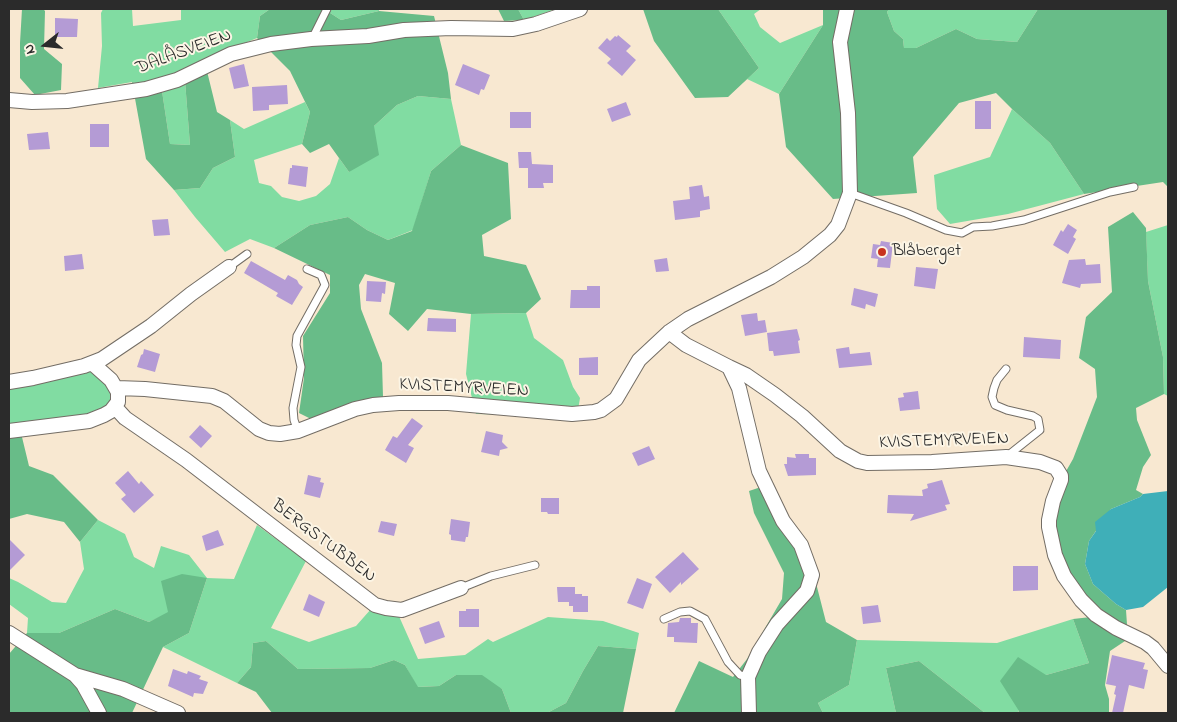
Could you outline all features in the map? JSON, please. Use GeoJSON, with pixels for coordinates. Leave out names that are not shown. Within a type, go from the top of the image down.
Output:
{"type":"FeatureCollection","features":[{"type":"Feature","properties":{"kind":"street","name":"DALÅSVEIEN"},"geometry":{"type":"LineString","coordinates":[[9,100],[32,102],[67,101],[146,89],[177,80],[231,54],[271,44],[311,39],[368,36],[404,30],[513,29],[536,24],[580,9]]}},
{"type":"Feature","properties":{"kind":"street"},"geometry":{"type":"LineString","coordinates":[[847,9],[840,42],[848,113],[850,193]]}},
{"type":"Feature","properties":{"kind":"street","name":"KVISTEMYRVEIEN"},"geometry":{"type":"LineString","coordinates":[[117,388],[145,388],[212,396],[233,408],[259,429],[269,433],[280,434],[298,431],[355,409],[373,405],[399,403],[448,403],[560,414],[594,412],[616,399],[639,360],[669,332],[688,319],[772,277],[803,257],[830,235],[838,225],[850,193]]}},
{"type":"Feature","properties":{"kind":"street"},"geometry":{"type":"LineString","coordinates":[[9,382],[93,364],[102,360],[151,326],[229,267]]}},
{"type":"Feature","properties":{"kind":"street","name":"KVISTEMYRVEIEN"},"geometry":{"type":"LineString","coordinates":[[669,332],[686,345],[746,375],[809,422],[840,451],[858,461],[867,463],[932,462],[1006,457],[1040,462],[1056,468],[1059,471],[1061,480],[1052,501],[1049,527],[1055,555],[1064,576],[1081,600],[1096,615],[1116,628],[1145,642],[1153,648],[1168,666]]}},
{"type":"Feature","properties":{"kind":"street"},"geometry":{"type":"LineString","coordinates":[[9,431],[95,420],[104,416],[115,407],[119,398],[117,388],[93,364]]}},
{"type":"Feature","properties":{"kind":"street"},"geometry":{"type":"LineString","coordinates":[[729,367],[739,388],[759,471],[783,521],[801,545],[812,575],[807,591],[777,624],[759,652],[748,677],[749,713]]}},
{"type":"Feature","properties":{"kind":"street","name":"BERGSTUBBEN"},"geometry":{"type":"LineString","coordinates":[[115,407],[125,418],[186,460],[376,605],[402,610],[461,588]]}},
{"type":"Feature","properties":{"kind":"street"},"geometry":{"type":"LineString","coordinates":[[9,633],[75,675],[83,684],[98,713]]}},
{"type":"Feature","properties":{"kind":"street"},"geometry":{"type":"LineString","coordinates":[[75,675],[123,689],[178,713]]}},
{"type":"Feature","properties":{"kind":"lane"},"geometry":{"type":"LineString","coordinates":[[311,39],[327,9]]}},
{"type":"Feature","properties":{"kind":"lane"},"geometry":{"type":"LineString","coordinates":[[850,193],[946,230],[962,233],[973,227],[992,226],[1024,220],[1110,192],[1134,187]]}},
{"type":"Feature","properties":{"kind":"lane"},"geometry":{"type":"LineString","coordinates":[[229,267],[247,254]]}},
{"type":"Feature","properties":{"kind":"lane"},"geometry":{"type":"LineString","coordinates":[[298,431],[294,420],[293,408],[301,367],[296,345],[297,336],[325,285],[321,275],[307,269]]}},
{"type":"Feature","properties":{"kind":"lane"},"geometry":{"type":"LineString","coordinates":[[1006,369],[997,380],[994,388],[992,397],[995,405],[1033,416],[1038,419],[1040,430],[1006,457]]}},
{"type":"Feature","properties":{"kind":"lane","name":"BERGSTUBBEN"},"geometry":{"type":"LineString","coordinates":[[461,588],[501,573],[535,565]]}},
{"type":"Feature","properties":{"kind":"lane"},"geometry":{"type":"LineString","coordinates":[[664,619],[671,614],[690,612],[705,619],[728,662],[740,675],[748,677]]}},
{"type":"Feature","properties":{"kind":"green space"},"geometry":{"type":"Polygon","coordinates":[[[22,9],[43,9],[45,11],[44,49],[62,64],[61,90],[35,95],[20,78],[22,9]]]}},
{"type":"Feature","properties":{"kind":"green space"},"geometry":{"type":"Polygon","coordinates":[[[103,9],[132,9],[133,26],[181,20],[181,9],[270,9],[260,16],[257,38],[184,68],[190,145],[170,144],[162,91],[132,82],[98,88],[102,46],[101,13],[103,9]]]}},
{"type":"Feature","properties":{"kind":"green space"},"geometry":{"type":"Polygon","coordinates":[[[270,9],[324,9],[341,20],[379,11],[434,16],[448,73],[451,99],[418,96],[397,105],[374,126],[379,155],[349,172],[329,144],[310,153],[302,144],[310,112],[290,71],[257,38],[260,16],[270,9]]]}},
{"type":"Feature","properties":{"kind":"green space"},"geometry":{"type":"Polygon","coordinates":[[[324,9],[379,9],[379,11],[341,20],[324,9]]]}},
{"type":"Feature","properties":{"kind":"green space"},"geometry":{"type":"Polygon","coordinates":[[[498,9],[518,9],[524,20],[504,21],[498,9]]]}},
{"type":"Feature","properties":{"kind":"green space"},"geometry":{"type":"Polygon","coordinates":[[[518,9],[556,9],[524,20],[518,9]]]}},
{"type":"Feature","properties":{"kind":"green space"},"geometry":{"type":"Polygon","coordinates":[[[643,9],[718,9],[759,68],[728,97],[695,98],[654,41],[643,9]]]}},
{"type":"Feature","properties":{"kind":"green space"},"geometry":{"type":"Polygon","coordinates":[[[718,9],[761,9],[754,14],[760,27],[780,43],[823,25],[779,94],[747,79],[759,68],[718,9]]]}},
{"type":"Feature","properties":{"kind":"green space"},"geometry":{"type":"Polygon","coordinates":[[[823,9],[889,9],[887,12],[894,31],[903,39],[904,48],[916,48],[956,29],[977,39],[1017,42],[1038,9],[1168,9],[1168,187],[1163,182],[1084,194],[1050,143],[996,93],[959,103],[913,157],[917,193],[833,199],[786,147],[779,94],[823,25],[823,9]]]}},
{"type":"Feature","properties":{"kind":"green space"},"geometry":{"type":"Polygon","coordinates":[[[889,9],[1038,9],[1017,42],[977,39],[956,29],[916,48],[904,48],[903,39],[894,31],[887,12],[889,9]]]}},
{"type":"Feature","properties":{"kind":"green space"},"geometry":{"type":"Polygon","coordinates":[[[204,59],[217,112],[230,120],[235,157],[213,168],[200,188],[174,190],[146,159],[132,82],[162,91],[170,144],[190,145],[184,68],[204,59]]]}},
{"type":"Feature","properties":{"kind":"green space"},"geometry":{"type":"Polygon","coordinates":[[[418,96],[451,99],[461,145],[431,171],[413,230],[388,240],[367,230],[348,217],[310,225],[274,248],[250,239],[225,252],[174,190],[200,188],[213,168],[235,157],[230,120],[244,129],[305,102],[310,112],[302,144],[254,160],[259,183],[271,186],[282,197],[299,201],[316,196],[330,184],[339,158],[349,172],[374,126],[397,105],[418,96]]]}},
{"type":"Feature","properties":{"kind":"green space"},"geometry":{"type":"Polygon","coordinates":[[[1012,109],[1050,143],[1084,194],[1008,214],[950,224],[937,209],[934,175],[990,157],[1012,109]]]}},
{"type":"Feature","properties":{"kind":"green space"},"geometry":{"type":"Polygon","coordinates":[[[461,145],[508,163],[511,219],[482,235],[484,256],[526,265],[541,299],[526,313],[471,314],[427,309],[408,331],[389,314],[395,283],[365,274],[359,285],[361,309],[382,363],[383,397],[311,419],[299,413],[304,378],[303,336],[330,293],[330,275],[274,248],[310,225],[348,217],[367,230],[388,240],[412,231],[431,171],[461,145]]]}},
{"type":"Feature","properties":{"kind":"green space"},"geometry":{"type":"Polygon","coordinates":[[[1133,212],[1146,228],[1148,281],[1163,357],[1164,394],[1136,408],[1137,420],[1151,455],[1143,467],[1136,490],[1143,494],[1111,509],[1089,541],[1085,564],[1093,584],[1126,610],[1128,639],[1110,651],[1105,685],[1109,699],[1109,713],[1017,713],[1019,711],[1000,681],[1018,657],[1046,675],[1089,663],[1073,619],[1091,617],[1069,575],[1053,532],[1065,473],[1073,459],[1097,397],[1095,369],[1079,358],[1086,317],[1112,292],[1108,227],[1133,212]]]}},
{"type":"Feature","properties":{"kind":"green space"},"geometry":{"type":"Polygon","coordinates":[[[1168,225],[1168,396],[1164,394],[1163,357],[1148,281],[1146,232],[1168,225]]]}},
{"type":"Feature","properties":{"kind":"green space"},"geometry":{"type":"Polygon","coordinates":[[[526,313],[534,338],[563,360],[573,387],[580,398],[577,416],[476,414],[466,374],[471,314],[526,313]]]}},
{"type":"Feature","properties":{"kind":"green space"},"geometry":{"type":"Polygon","coordinates":[[[88,371],[97,374],[105,382],[113,397],[111,404],[97,415],[9,434],[9,385],[88,371]]]}},
{"type":"Feature","properties":{"kind":"green space"},"geometry":{"type":"Polygon","coordinates":[[[21,433],[29,466],[53,475],[98,520],[80,542],[64,522],[27,514],[9,519],[9,434],[21,433]]]}},
{"type":"Feature","properties":{"kind":"green space"},"geometry":{"type":"Polygon","coordinates":[[[761,487],[802,542],[826,622],[857,640],[849,685],[818,703],[823,713],[674,713],[699,661],[733,677],[747,659],[782,599],[784,573],[754,513],[749,491],[761,487]]]}},
{"type":"Feature","properties":{"kind":"green space"},"geometry":{"type":"Polygon","coordinates":[[[98,520],[125,534],[134,557],[154,568],[161,546],[189,555],[207,578],[168,613],[149,622],[115,609],[59,633],[27,633],[28,618],[9,604],[9,578],[52,602],[66,603],[84,569],[80,542],[98,520]]]}},
{"type":"Feature","properties":{"kind":"green space"},"geometry":{"type":"Polygon","coordinates":[[[257,525],[306,561],[271,628],[309,642],[356,626],[371,609],[398,614],[418,659],[465,655],[488,639],[493,642],[548,617],[603,621],[639,633],[636,649],[598,646],[566,703],[547,713],[511,713],[502,689],[456,675],[439,686],[417,687],[405,665],[394,660],[370,668],[298,669],[266,641],[253,643],[251,667],[237,683],[163,647],[189,633],[207,578],[234,579],[257,525]]]}},
{"type":"Feature","properties":{"kind":"green space"},"geometry":{"type":"Polygon","coordinates":[[[182,574],[207,578],[189,633],[163,647],[132,713],[9,713],[9,654],[27,633],[59,633],[115,609],[149,622],[168,612],[161,581],[182,574]]]}},
{"type":"Feature","properties":{"kind":"green space"},"geometry":{"type":"Polygon","coordinates":[[[1073,619],[1089,663],[1046,675],[1017,713],[985,713],[919,661],[886,668],[896,713],[823,713],[818,703],[849,685],[857,640],[997,643],[1073,619]]]}},
{"type":"Feature","properties":{"kind":"green space"},"geometry":{"type":"Polygon","coordinates":[[[266,641],[298,669],[370,668],[394,660],[405,665],[418,687],[439,686],[456,675],[482,675],[502,689],[511,713],[272,713],[256,692],[237,683],[251,667],[253,643],[266,641]]]}},
{"type":"Feature","properties":{"kind":"green space"},"geometry":{"type":"Polygon","coordinates":[[[598,646],[636,649],[623,713],[547,713],[566,703],[598,646]]]}},
{"type":"Feature","properties":{"kind":"green space"},"geometry":{"type":"Polygon","coordinates":[[[919,661],[985,713],[896,713],[886,668],[919,661]]]}},
{"type":"Feature","properties":{"kind":"water"},"geometry":{"type":"Polygon","coordinates":[[[1168,491],[1168,587],[1143,607],[1126,610],[1093,584],[1085,564],[1089,541],[1096,531],[1095,522],[1111,509],[1143,494],[1168,491]]]}},
{"type":"Feature","properties":{"kind":"building"},"geometry":{"type":"Polygon","coordinates":[[[55,18],[78,19],[77,37],[55,37],[55,18]]]}},
{"type":"Feature","properties":{"kind":"building"},"geometry":{"type":"Polygon","coordinates":[[[618,35],[631,46],[626,51],[636,60],[622,76],[607,63],[611,59],[598,48],[607,38],[610,41],[618,35]]]}},
{"type":"Feature","properties":{"kind":"building"},"geometry":{"type":"Polygon","coordinates":[[[244,64],[249,86],[234,89],[229,68],[244,64]]]}},
{"type":"Feature","properties":{"kind":"building"},"geometry":{"type":"Polygon","coordinates":[[[463,64],[490,75],[484,90],[481,89],[479,95],[455,85],[463,64]]]}},
{"type":"Feature","properties":{"kind":"building"},"geometry":{"type":"Polygon","coordinates":[[[287,85],[288,104],[269,105],[269,110],[253,111],[252,87],[287,85]]]}},
{"type":"Feature","properties":{"kind":"building"},"geometry":{"type":"Polygon","coordinates":[[[975,101],[991,101],[991,129],[975,129],[975,101]]]}},
{"type":"Feature","properties":{"kind":"building"},"geometry":{"type":"Polygon","coordinates":[[[626,102],[631,115],[612,122],[607,109],[626,102]]]}},
{"type":"Feature","properties":{"kind":"building"},"geometry":{"type":"Polygon","coordinates":[[[510,112],[531,112],[531,128],[510,128],[510,112]]]}},
{"type":"Feature","properties":{"kind":"building"},"geometry":{"type":"Polygon","coordinates":[[[90,124],[109,124],[109,147],[90,147],[90,124]]]}},
{"type":"Feature","properties":{"kind":"building"},"geometry":{"type":"Polygon","coordinates":[[[48,132],[50,149],[29,150],[27,134],[48,132]]]}},
{"type":"Feature","properties":{"kind":"building"},"geometry":{"type":"Polygon","coordinates":[[[518,152],[531,152],[532,164],[553,165],[553,183],[543,183],[544,188],[528,188],[528,168],[519,168],[518,152]]]}},
{"type":"Feature","properties":{"kind":"building"},"geometry":{"type":"Polygon","coordinates":[[[292,165],[308,167],[306,187],[288,184],[292,165]]]}},
{"type":"Feature","properties":{"kind":"building"},"geometry":{"type":"Polygon","coordinates":[[[702,185],[704,197],[709,196],[710,209],[700,211],[700,217],[675,220],[673,201],[690,199],[689,187],[702,185]]]}},
{"type":"Feature","properties":{"kind":"building"},"geometry":{"type":"Polygon","coordinates":[[[168,219],[170,235],[154,236],[152,220],[168,219]]]}},
{"type":"Feature","properties":{"kind":"building"},"geometry":{"type":"Polygon","coordinates":[[[1068,224],[1077,230],[1073,237],[1076,239],[1068,254],[1053,245],[1061,230],[1063,232],[1068,224]]]}},
{"type":"Feature","properties":{"kind":"building","name":"Blåberget"},"geometry":{"type":"Polygon","coordinates":[[[881,241],[893,243],[890,268],[877,267],[878,259],[871,258],[873,244],[880,245],[881,241]]]}},
{"type":"Feature","properties":{"kind":"building"},"geometry":{"type":"Polygon","coordinates":[[[82,254],[84,269],[65,271],[64,256],[82,254]]]}},
{"type":"Feature","properties":{"kind":"building"},"geometry":{"type":"Polygon","coordinates":[[[667,258],[669,271],[656,272],[654,260],[667,258]]]}},
{"type":"Feature","properties":{"kind":"building"},"geometry":{"type":"Polygon","coordinates":[[[1085,259],[1086,265],[1100,264],[1101,283],[1081,284],[1080,288],[1062,283],[1069,260],[1085,259]]]}},
{"type":"Feature","properties":{"kind":"building"},"geometry":{"type":"Polygon","coordinates":[[[251,261],[285,280],[288,275],[297,280],[303,287],[292,305],[276,296],[278,293],[244,273],[251,261]]]}},
{"type":"Feature","properties":{"kind":"building"},"geometry":{"type":"Polygon","coordinates":[[[916,267],[938,269],[935,289],[914,286],[916,267]]]}},
{"type":"Feature","properties":{"kind":"building"},"geometry":{"type":"Polygon","coordinates":[[[367,281],[386,282],[385,294],[382,293],[381,302],[366,301],[367,281]]]}},
{"type":"Feature","properties":{"kind":"building"},"geometry":{"type":"Polygon","coordinates":[[[587,286],[600,286],[600,308],[570,308],[571,290],[587,290],[587,286]]]}},
{"type":"Feature","properties":{"kind":"building"},"geometry":{"type":"Polygon","coordinates":[[[854,288],[878,294],[875,307],[866,304],[865,309],[851,305],[854,288]]]}},
{"type":"Feature","properties":{"kind":"building"},"geometry":{"type":"Polygon","coordinates":[[[757,313],[758,321],[765,320],[767,332],[745,336],[741,315],[757,313]]]}},
{"type":"Feature","properties":{"kind":"building"},"geometry":{"type":"Polygon","coordinates":[[[428,318],[456,319],[456,332],[427,331],[428,318]]]}},
{"type":"Feature","properties":{"kind":"building"},"geometry":{"type":"Polygon","coordinates":[[[797,329],[800,340],[798,341],[800,353],[774,356],[773,351],[769,351],[767,333],[797,329]]]}},
{"type":"Feature","properties":{"kind":"building"},"geometry":{"type":"Polygon","coordinates":[[[1024,337],[1061,340],[1060,359],[1023,357],[1024,337]]]}},
{"type":"Feature","properties":{"kind":"building"},"geometry":{"type":"Polygon","coordinates":[[[849,347],[850,354],[870,352],[872,365],[839,368],[836,349],[849,347]]]}},
{"type":"Feature","properties":{"kind":"building"},"geometry":{"type":"Polygon","coordinates":[[[144,349],[160,354],[155,372],[137,367],[144,349]]]}},
{"type":"Feature","properties":{"kind":"building"},"geometry":{"type":"Polygon","coordinates":[[[598,357],[598,375],[579,375],[579,358],[598,357]]]}},
{"type":"Feature","properties":{"kind":"building"},"geometry":{"type":"Polygon","coordinates":[[[918,391],[920,409],[900,411],[898,398],[904,397],[903,393],[918,391]]]}},
{"type":"Feature","properties":{"kind":"building"},"geometry":{"type":"Polygon","coordinates":[[[412,418],[423,426],[408,445],[414,448],[406,463],[385,450],[393,436],[397,438],[412,418]]]}},
{"type":"Feature","properties":{"kind":"building"},"geometry":{"type":"Polygon","coordinates":[[[200,425],[212,436],[201,448],[189,437],[200,425]]]}},
{"type":"Feature","properties":{"kind":"building"},"geometry":{"type":"Polygon","coordinates":[[[486,431],[503,435],[502,442],[508,448],[500,450],[499,456],[481,452],[486,431]]]}},
{"type":"Feature","properties":{"kind":"building"},"geometry":{"type":"Polygon","coordinates":[[[649,446],[655,459],[638,466],[632,453],[649,446]]]}},
{"type":"Feature","properties":{"kind":"building"},"geometry":{"type":"Polygon","coordinates":[[[795,454],[809,454],[809,458],[816,458],[816,475],[788,476],[784,464],[787,464],[787,457],[796,458],[795,454]]]}},
{"type":"Feature","properties":{"kind":"building"},"geometry":{"type":"Polygon","coordinates":[[[128,471],[139,484],[141,481],[154,495],[134,513],[121,499],[126,495],[115,483],[128,471]]]}},
{"type":"Feature","properties":{"kind":"building"},"geometry":{"type":"Polygon","coordinates":[[[308,475],[321,478],[320,482],[324,483],[320,498],[304,494],[308,475]]]}},
{"type":"Feature","properties":{"kind":"building"},"geometry":{"type":"Polygon","coordinates":[[[942,480],[950,504],[945,505],[947,510],[910,521],[914,514],[887,513],[888,495],[923,496],[922,490],[928,488],[927,484],[942,480]]]}},
{"type":"Feature","properties":{"kind":"building"},"geometry":{"type":"Polygon","coordinates":[[[541,498],[559,498],[559,514],[541,512],[541,498]]]}},
{"type":"Feature","properties":{"kind":"building"},"geometry":{"type":"Polygon","coordinates":[[[451,519],[470,522],[468,537],[466,537],[465,542],[451,540],[451,535],[449,534],[451,519]]]}},
{"type":"Feature","properties":{"kind":"building"},"geometry":{"type":"Polygon","coordinates":[[[381,521],[397,524],[394,536],[378,532],[381,521]]]}},
{"type":"Feature","properties":{"kind":"building"},"geometry":{"type":"Polygon","coordinates":[[[218,530],[224,545],[206,551],[202,536],[218,530]]]}},
{"type":"Feature","properties":{"kind":"building"},"geometry":{"type":"Polygon","coordinates":[[[9,539],[25,555],[9,571],[9,539]]]}},
{"type":"Feature","properties":{"kind":"building"},"geometry":{"type":"Polygon","coordinates":[[[683,552],[699,569],[670,593],[655,577],[683,552]]]}},
{"type":"Feature","properties":{"kind":"building"},"geometry":{"type":"Polygon","coordinates":[[[1013,566],[1038,566],[1038,590],[1013,591],[1013,566]]]}},
{"type":"Feature","properties":{"kind":"building"},"geometry":{"type":"Polygon","coordinates":[[[637,578],[652,584],[643,609],[627,603],[637,578]]]}},
{"type":"Feature","properties":{"kind":"building"},"geometry":{"type":"Polygon","coordinates":[[[557,587],[575,587],[575,594],[588,596],[588,612],[573,612],[573,606],[569,606],[569,602],[558,602],[557,587]]]}},
{"type":"Feature","properties":{"kind":"building"},"geometry":{"type":"Polygon","coordinates":[[[309,594],[325,602],[319,617],[303,610],[309,594]]]}},
{"type":"Feature","properties":{"kind":"building"},"geometry":{"type":"Polygon","coordinates":[[[878,605],[881,622],[863,624],[861,607],[878,605]]]}},
{"type":"Feature","properties":{"kind":"building"},"geometry":{"type":"Polygon","coordinates":[[[466,609],[479,609],[479,627],[459,627],[459,611],[466,611],[466,609]]]}},
{"type":"Feature","properties":{"kind":"building"},"geometry":{"type":"Polygon","coordinates":[[[680,618],[691,618],[691,623],[698,623],[697,643],[674,642],[674,637],[667,637],[668,623],[679,622],[680,618]]]}},
{"type":"Feature","properties":{"kind":"building"},"geometry":{"type":"Polygon","coordinates":[[[439,621],[445,637],[425,644],[419,628],[439,621]]]}},
{"type":"Feature","properties":{"kind":"building"},"geometry":{"type":"Polygon","coordinates":[[[1112,655],[1145,663],[1143,669],[1148,670],[1144,689],[1129,685],[1123,713],[1112,713],[1116,686],[1106,684],[1112,655]]]}},
{"type":"Feature","properties":{"kind":"building"},"geometry":{"type":"Polygon","coordinates":[[[173,669],[187,674],[188,671],[201,676],[199,679],[208,682],[203,694],[194,693],[193,697],[168,686],[173,669]]]}},
{"type":"Feature","properties":{"kind":"place","name":"Blåberget"},"geometry":{"type":"Point","coordinates":[882,252]}}]}
